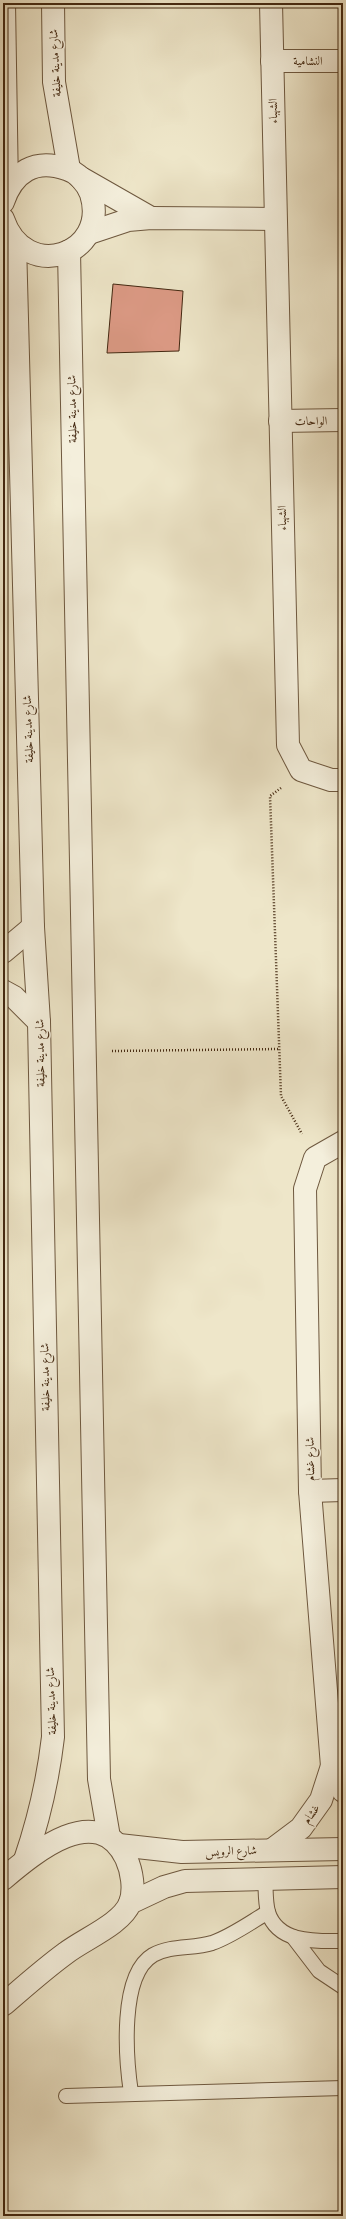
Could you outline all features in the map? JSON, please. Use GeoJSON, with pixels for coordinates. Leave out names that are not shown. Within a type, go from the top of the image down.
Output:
{"type":"FeatureCollection","features":[{"type":"Feature","properties":{"kind":"street"},"geometry":{"type":"LineString","coordinates":[[4,3],[5,196]]}},
{"type":"Feature","properties":{"kind":"street","name":"شارع مدينة خليفة"},"geometry":{"type":"LineString","coordinates":[[53,3],[54,82],[75,174]]}},
{"type":"Feature","properties":{"kind":"street","name":"الشهباء"},"geometry":{"type":"LineString","coordinates":[[271,3],[288,745],[301,770]]}},
{"type":"Feature","properties":{"kind":"street","name":"النشامية"},"geometry":{"type":"LineString","coordinates":[[272,61],[343,60]]}},
{"type":"Feature","properties":{"kind":"street"},"geometry":{"type":"LineString","coordinates":[[5,196],[15,178],[27,170],[41,165],[55,165],[75,174],[151,218]]}},
{"type":"Feature","properties":{"kind":"street"},"geometry":{"type":"LineString","coordinates":[[3,219],[7,231],[15,243],[27,251],[41,256],[55,256],[69,252],[81,244],[89,233],[94,219],[94,204],[89,190],[75,174]]}},
{"type":"Feature","properties":{"kind":"street"},"geometry":{"type":"LineString","coordinates":[[89,233],[128,220],[151,218],[275,219]]}},
{"type":"Feature","properties":{"kind":"street","name":"شارع مدينة خليفة"},"geometry":{"type":"LineString","coordinates":[[15,243],[10,356],[33,927],[39,1022],[53,1737],[48,1780],[37,1825],[25,1860]]}},
{"type":"Feature","properties":{"kind":"street","name":"شارع مدينة خليفة"},"geometry":{"type":"LineString","coordinates":[[69,252],[99,1779],[114,1841],[128,1863],[133,1884],[130,1903]]}},
{"type":"Feature","properties":{"kind":"street","name":"الواحات"},"geometry":{"type":"LineString","coordinates":[[280,421],[343,420]]}},
{"type":"Feature","properties":{"kind":"street"},"geometry":{"type":"LineString","coordinates":[[301,770],[331,780],[343,780]]}},
{"type":"Feature","properties":{"kind":"street"},"geometry":{"type":"LineString","coordinates":[[3,952],[33,927]]}},
{"type":"Feature","properties":{"kind":"street"},"geometry":{"type":"LineString","coordinates":[[3,991],[14,997],[39,1022]]}},
{"type":"Feature","properties":{"kind":"street"},"geometry":{"type":"LineString","coordinates":[[315,1158],[343,1142]]}},
{"type":"Feature","properties":{"kind":"street","name":"شارع غشام"},"geometry":{"type":"LineString","coordinates":[[315,1158],[305,1189],[310,1491],[332,1766],[343,1790]]}},
{"type":"Feature","properties":{"kind":"street"},"geometry":{"type":"LineString","coordinates":[[310,1491],[343,1490]]}},
{"type":"Feature","properties":{"kind":"street","name":"غشام"},"geometry":{"type":"LineString","coordinates":[[273,1849],[301,1828],[321,1800],[332,1766]]}},
{"type":"Feature","properties":{"kind":"street","name":"شارع الرويس"},"geometry":{"type":"LineString","coordinates":[[3,1879],[25,1860],[59,1838],[86,1831],[114,1841],[182,1852],[273,1849],[343,1849]]}},
{"type":"Feature","properties":{"kind":"street"},"geometry":{"type":"LineString","coordinates":[[3,2005],[66,1953],[122,1915],[130,1903],[164,1887],[184,1881],[343,1877]]}},
{"type":"Feature","properties":{"kind":"lane"},"geometry":{"type":"LineString","coordinates":[[265,1878],[268,1912],[280,1929],[292,1937],[319,1971],[343,1987]]}},
{"type":"Feature","properties":{"kind":"lane"},"geometry":{"type":"LineString","coordinates":[[131,2093],[127,2065],[128,2016],[134,1982],[138,1971],[145,1961],[164,1950],[213,1942],[268,1912]]}},
{"type":"Feature","properties":{"kind":"lane"},"geometry":{"type":"LineString","coordinates":[[292,1937],[307,1941],[343,1941]]}},
{"type":"Feature","properties":{"kind":"lane"},"geometry":{"type":"LineString","coordinates":[[66,2096],[343,2088]]}},
{"type":"Feature","properties":{"kind":"path"},"geometry":{"type":"LineString","coordinates":[[301,770],[270,796],[279,1049],[281,1096],[315,1158]]}},
{"type":"Feature","properties":{"kind":"path"},"geometry":{"type":"LineString","coordinates":[[85,1052],[279,1049]]}},
{"type":"Feature","properties":{"kind":"building"},"geometry":{"type":"Polygon","coordinates":[[[113,284],[183,291],[179,351],[107,353],[113,284]]]}}]}
